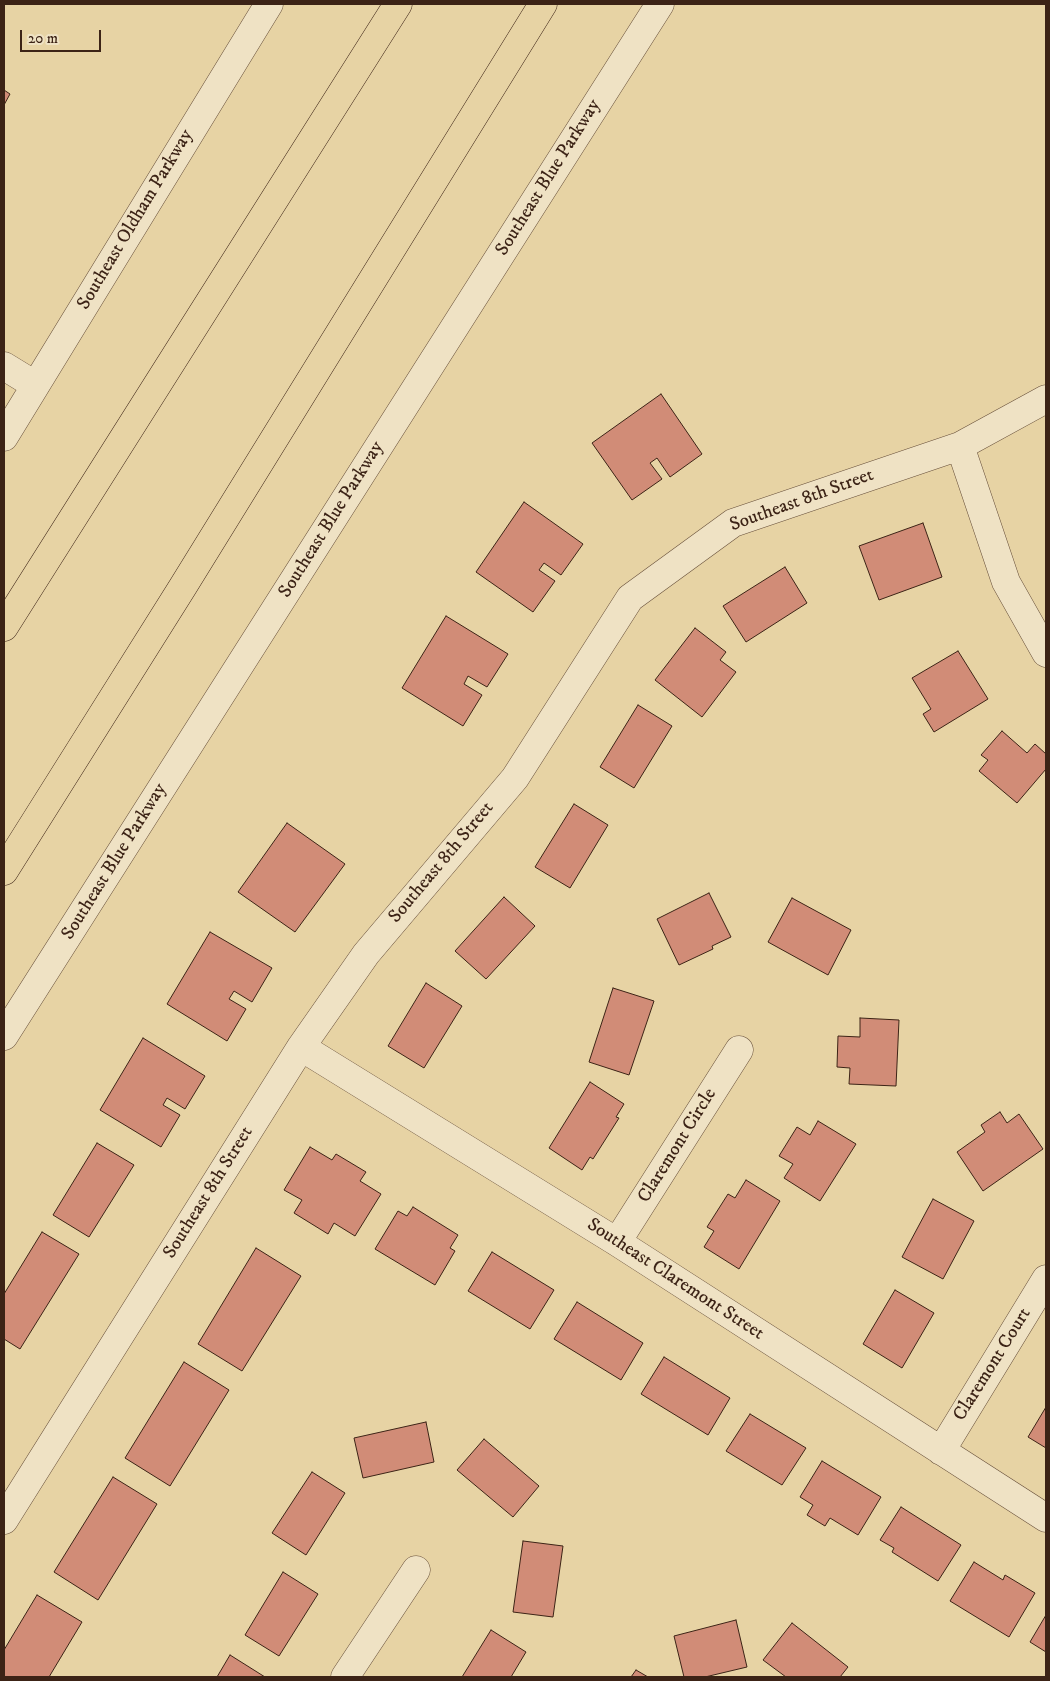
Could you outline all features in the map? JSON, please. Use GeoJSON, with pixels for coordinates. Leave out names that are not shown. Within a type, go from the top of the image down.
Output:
{"type":"FeatureCollection","features":[{"type":"Feature","properties":{"kind":"highway"},"geometry":{"type":"LineString","coordinates":[[4,627],[398,4]]}},
{"type":"Feature","properties":{"kind":"highway"},"geometry":{"type":"LineString","coordinates":[[4,870],[182,588],[543,4]]}},
{"type":"Feature","properties":{"kind":"street","name":"Southeast Oldham Parkway"},"geometry":{"type":"LineString","coordinates":[[4,437],[269,4]]}},
{"type":"Feature","properties":{"kind":"street","name":"Southeast Blue Parkway"},"geometry":{"type":"LineString","coordinates":[[4,1036],[660,4]]}},
{"type":"Feature","properties":{"kind":"street"},"geometry":{"type":"LineString","coordinates":[[4,366],[35,386]]}},
{"type":"Feature","properties":{"kind":"street","name":"Southeast 8th Street"},"geometry":{"type":"LineString","coordinates":[[4,1520],[301,1048],[366,954],[515,778],[630,598],[733,523],[960,446],[1046,399]]}},
{"type":"Feature","properties":{"kind":"street"},"geometry":{"type":"LineString","coordinates":[[960,446],[1006,582],[1046,653]]}},
{"type":"Feature","properties":{"kind":"street","name":"Southeast Claremont Street"},"geometry":{"type":"LineString","coordinates":[[301,1048],[617,1242],[1046,1518]]}},
{"type":"Feature","properties":{"kind":"street","name":"Claremont Circle"},"geometry":{"type":"LineString","coordinates":[[617,1242],[739,1050]]}},
{"type":"Feature","properties":{"kind":"street","name":"Claremont Court"},"geometry":{"type":"LineString","coordinates":[[940,1451],[1046,1279]]}},
{"type":"Feature","properties":{"kind":"street"},"geometry":{"type":"LineString","coordinates":[[345,1677],[416,1570]]}},
{"type":"Feature","properties":{"kind":"building"},"geometry":{"type":"Polygon","coordinates":[[[4,90],[10,94],[4,105],[4,90]]]}},
{"type":"Feature","properties":{"kind":"building"},"geometry":{"type":"Polygon","coordinates":[[[661,394],[702,454],[670,477],[657,458],[650,463],[662,479],[632,500],[592,443],[661,394]]]}},
{"type":"Feature","properties":{"kind":"building"},"geometry":{"type":"Polygon","coordinates":[[[524,502],[583,544],[561,575],[544,563],[539,570],[555,581],[533,612],[476,572],[524,502]]]}},
{"type":"Feature","properties":{"kind":"building"},"geometry":{"type":"Polygon","coordinates":[[[923,523],[942,577],[879,600],[859,546],[923,523]]]}},
{"type":"Feature","properties":{"kind":"building"},"geometry":{"type":"Polygon","coordinates":[[[785,567],[807,603],[746,642],[723,606],[785,567]]]}},
{"type":"Feature","properties":{"kind":"building"},"geometry":{"type":"Polygon","coordinates":[[[446,616],[508,654],[487,687],[468,676],[464,684],[482,695],[463,726],[402,688],[446,616]]]}},
{"type":"Feature","properties":{"kind":"building"},"geometry":{"type":"Polygon","coordinates":[[[695,628],[726,652],[720,660],[736,672],[702,717],[655,680],[695,628]]]}},
{"type":"Feature","properties":{"kind":"building"},"geometry":{"type":"Polygon","coordinates":[[[958,651],[988,699],[934,732],[923,714],[931,709],[912,678],[958,651]]]}},
{"type":"Feature","properties":{"kind":"building"},"geometry":{"type":"Polygon","coordinates":[[[638,705],[672,726],[634,788],[600,767],[638,705]]]}},
{"type":"Feature","properties":{"kind":"building"},"geometry":{"type":"Polygon","coordinates":[[[1002,731],[1027,753],[1035,744],[1046,754],[1046,769],[1017,803],[979,771],[988,760],[981,755],[1002,731]]]}},
{"type":"Feature","properties":{"kind":"building"},"geometry":{"type":"Polygon","coordinates":[[[574,804],[608,825],[570,888],[535,867],[574,804]]]}},
{"type":"Feature","properties":{"kind":"building"},"geometry":{"type":"Polygon","coordinates":[[[287,823],[345,864],[295,932],[238,892],[287,823]]]}},
{"type":"Feature","properties":{"kind":"building"},"geometry":{"type":"Polygon","coordinates":[[[709,893],[731,937],[712,946],[713,949],[679,965],[657,919],[709,893]]]}},
{"type":"Feature","properties":{"kind":"building"},"geometry":{"type":"Polygon","coordinates":[[[504,897],[535,926],[486,979],[455,951],[504,897]]]}},
{"type":"Feature","properties":{"kind":"building"},"geometry":{"type":"Polygon","coordinates":[[[792,898],[851,930],[828,975],[768,942],[792,898]]]}},
{"type":"Feature","properties":{"kind":"building"},"geometry":{"type":"Polygon","coordinates":[[[210,932],[272,968],[252,1002],[234,991],[229,999],[246,1009],[227,1041],[167,1004],[210,932]]]}},
{"type":"Feature","properties":{"kind":"building"},"geometry":{"type":"Polygon","coordinates":[[[426,983],[462,1006],[424,1068],[388,1046],[426,983]]]}},
{"type":"Feature","properties":{"kind":"building"},"geometry":{"type":"Polygon","coordinates":[[[613,988],[654,1001],[629,1075],[589,1062],[613,988]]]}},
{"type":"Feature","properties":{"kind":"building"},"geometry":{"type":"Polygon","coordinates":[[[860,1018],[899,1020],[896,1086],[849,1084],[850,1068],[837,1067],[838,1036],[860,1037],[860,1018]]]}},
{"type":"Feature","properties":{"kind":"building"},"geometry":{"type":"Polygon","coordinates":[[[143,1038],[205,1076],[185,1109],[167,1098],[163,1105],[180,1115],[161,1147],[100,1110],[143,1038]]]}},
{"type":"Feature","properties":{"kind":"building"},"geometry":{"type":"Polygon","coordinates":[[[590,1082],[624,1104],[616,1117],[619,1118],[593,1159],[590,1157],[582,1170],[549,1148],[590,1082]]]}},
{"type":"Feature","properties":{"kind":"building"},"geometry":{"type":"Polygon","coordinates":[[[1000,1112],[1007,1123],[1019,1114],[1043,1149],[983,1191],[957,1152],[985,1132],[981,1125],[1000,1112]]]}},
{"type":"Feature","properties":{"kind":"building"},"geometry":{"type":"Polygon","coordinates":[[[818,1121],[856,1144],[820,1201],[784,1178],[793,1164],[779,1156],[797,1127],[810,1135],[818,1121]]]}},
{"type":"Feature","properties":{"kind":"building"},"geometry":{"type":"Polygon","coordinates":[[[97,1143],[134,1165],[89,1237],[53,1215],[97,1143]]]}},
{"type":"Feature","properties":{"kind":"building"},"geometry":{"type":"Polygon","coordinates":[[[310,1147],[332,1160],[336,1154],[366,1172],[360,1181],[381,1194],[355,1236],[334,1223],[328,1234],[294,1213],[302,1200],[284,1190],[310,1147]]]}},
{"type":"Feature","properties":{"kind":"building"},"geometry":{"type":"Polygon","coordinates":[[[746,1180],[780,1201],[739,1269],[704,1247],[714,1231],[707,1227],[728,1194],[735,1198],[746,1180]]]}},
{"type":"Feature","properties":{"kind":"building"},"geometry":{"type":"Polygon","coordinates":[[[933,1199],[974,1221],[943,1279],[902,1257],[933,1199]]]}},
{"type":"Feature","properties":{"kind":"building"},"geometry":{"type":"Polygon","coordinates":[[[413,1207],[458,1235],[450,1248],[455,1251],[435,1285],[375,1249],[398,1211],[407,1216],[413,1207]]]}},
{"type":"Feature","properties":{"kind":"building"},"geometry":{"type":"Polygon","coordinates":[[[42,1232],[79,1254],[20,1349],[4,1339],[4,1294],[42,1232]]]}},
{"type":"Feature","properties":{"kind":"building"},"geometry":{"type":"Polygon","coordinates":[[[256,1248],[301,1276],[242,1371],[198,1344],[256,1248]]]}},
{"type":"Feature","properties":{"kind":"building"},"geometry":{"type":"Polygon","coordinates":[[[492,1252],[554,1290],[530,1329],[468,1291],[492,1252]]]}},
{"type":"Feature","properties":{"kind":"building"},"geometry":{"type":"Polygon","coordinates":[[[895,1290],[934,1313],[902,1368],[863,1344],[895,1290]]]}},
{"type":"Feature","properties":{"kind":"building"},"geometry":{"type":"Polygon","coordinates":[[[577,1302],[643,1343],[621,1380],[554,1339],[577,1302]]]}},
{"type":"Feature","properties":{"kind":"building"},"geometry":{"type":"Polygon","coordinates":[[[664,1357],[730,1398],[708,1435],[641,1394],[664,1357]]]}},
{"type":"Feature","properties":{"kind":"building"},"geometry":{"type":"Polygon","coordinates":[[[184,1362],[229,1390],[170,1486],[125,1458],[184,1362]]]}},
{"type":"Feature","properties":{"kind":"building"},"geometry":{"type":"Polygon","coordinates":[[[1046,1407],[1046,1448],[1028,1437],[1046,1407]]]}},
{"type":"Feature","properties":{"kind":"building"},"geometry":{"type":"Polygon","coordinates":[[[750,1414],[806,1448],[782,1485],[726,1451],[750,1414]]]}},
{"type":"Feature","properties":{"kind":"building"},"geometry":{"type":"Polygon","coordinates":[[[426,1422],[434,1462],[363,1478],[354,1438],[426,1422]]]}},
{"type":"Feature","properties":{"kind":"building"},"geometry":{"type":"Polygon","coordinates":[[[484,1439],[539,1486],[513,1517],[457,1470],[484,1439]]]}},
{"type":"Feature","properties":{"kind":"building"},"geometry":{"type":"Polygon","coordinates":[[[822,1461],[881,1497],[858,1535],[830,1518],[825,1526],[807,1515],[813,1505],[800,1497],[822,1461]]]}},
{"type":"Feature","properties":{"kind":"building"},"geometry":{"type":"Polygon","coordinates":[[[312,1472],[345,1493],[306,1555],[272,1533],[312,1472]]]}},
{"type":"Feature","properties":{"kind":"building"},"geometry":{"type":"Polygon","coordinates":[[[113,1477],[157,1504],[98,1600],[54,1572],[113,1477]]]}},
{"type":"Feature","properties":{"kind":"building"},"geometry":{"type":"Polygon","coordinates":[[[901,1507],[961,1545],[938,1581],[892,1552],[894,1548],[880,1540],[901,1507]]]}},
{"type":"Feature","properties":{"kind":"building"},"geometry":{"type":"Polygon","coordinates":[[[523,1541],[563,1546],[553,1617],[513,1612],[523,1541]]]}},
{"type":"Feature","properties":{"kind":"building"},"geometry":{"type":"Polygon","coordinates":[[[974,1562],[1003,1580],[1005,1575],[1035,1593],[1009,1637],[950,1601],[974,1562]]]}},
{"type":"Feature","properties":{"kind":"building"},"geometry":{"type":"Polygon","coordinates":[[[283,1572],[318,1594],[279,1656],[245,1635],[283,1572]]]}},
{"type":"Feature","properties":{"kind":"building"},"geometry":{"type":"Polygon","coordinates":[[[37,1595],[82,1622],[49,1677],[4,1677],[4,1650],[37,1595]]]}},
{"type":"Feature","properties":{"kind":"building"},"geometry":{"type":"Polygon","coordinates":[[[1046,1615],[1046,1652],[1030,1642],[1046,1615]]]}},
{"type":"Feature","properties":{"kind":"building"},"geometry":{"type":"Polygon","coordinates":[[[736,1620],[747,1667],[705,1677],[684,1677],[674,1636],[736,1620]]]}},
{"type":"Feature","properties":{"kind":"building"},"geometry":{"type":"Polygon","coordinates":[[[792,1623],[848,1667],[840,1677],[786,1677],[763,1660],[792,1623]]]}},
{"type":"Feature","properties":{"kind":"building"},"geometry":{"type":"Polygon","coordinates":[[[491,1630],[526,1652],[511,1677],[462,1677],[491,1630]]]}},
{"type":"Feature","properties":{"kind":"building"},"geometry":{"type":"Polygon","coordinates":[[[230,1655],[265,1677],[217,1677],[230,1655]]]}},
{"type":"Feature","properties":{"kind":"building"},"geometry":{"type":"Polygon","coordinates":[[[636,1670],[648,1677],[631,1677],[636,1670]]]}}]}
